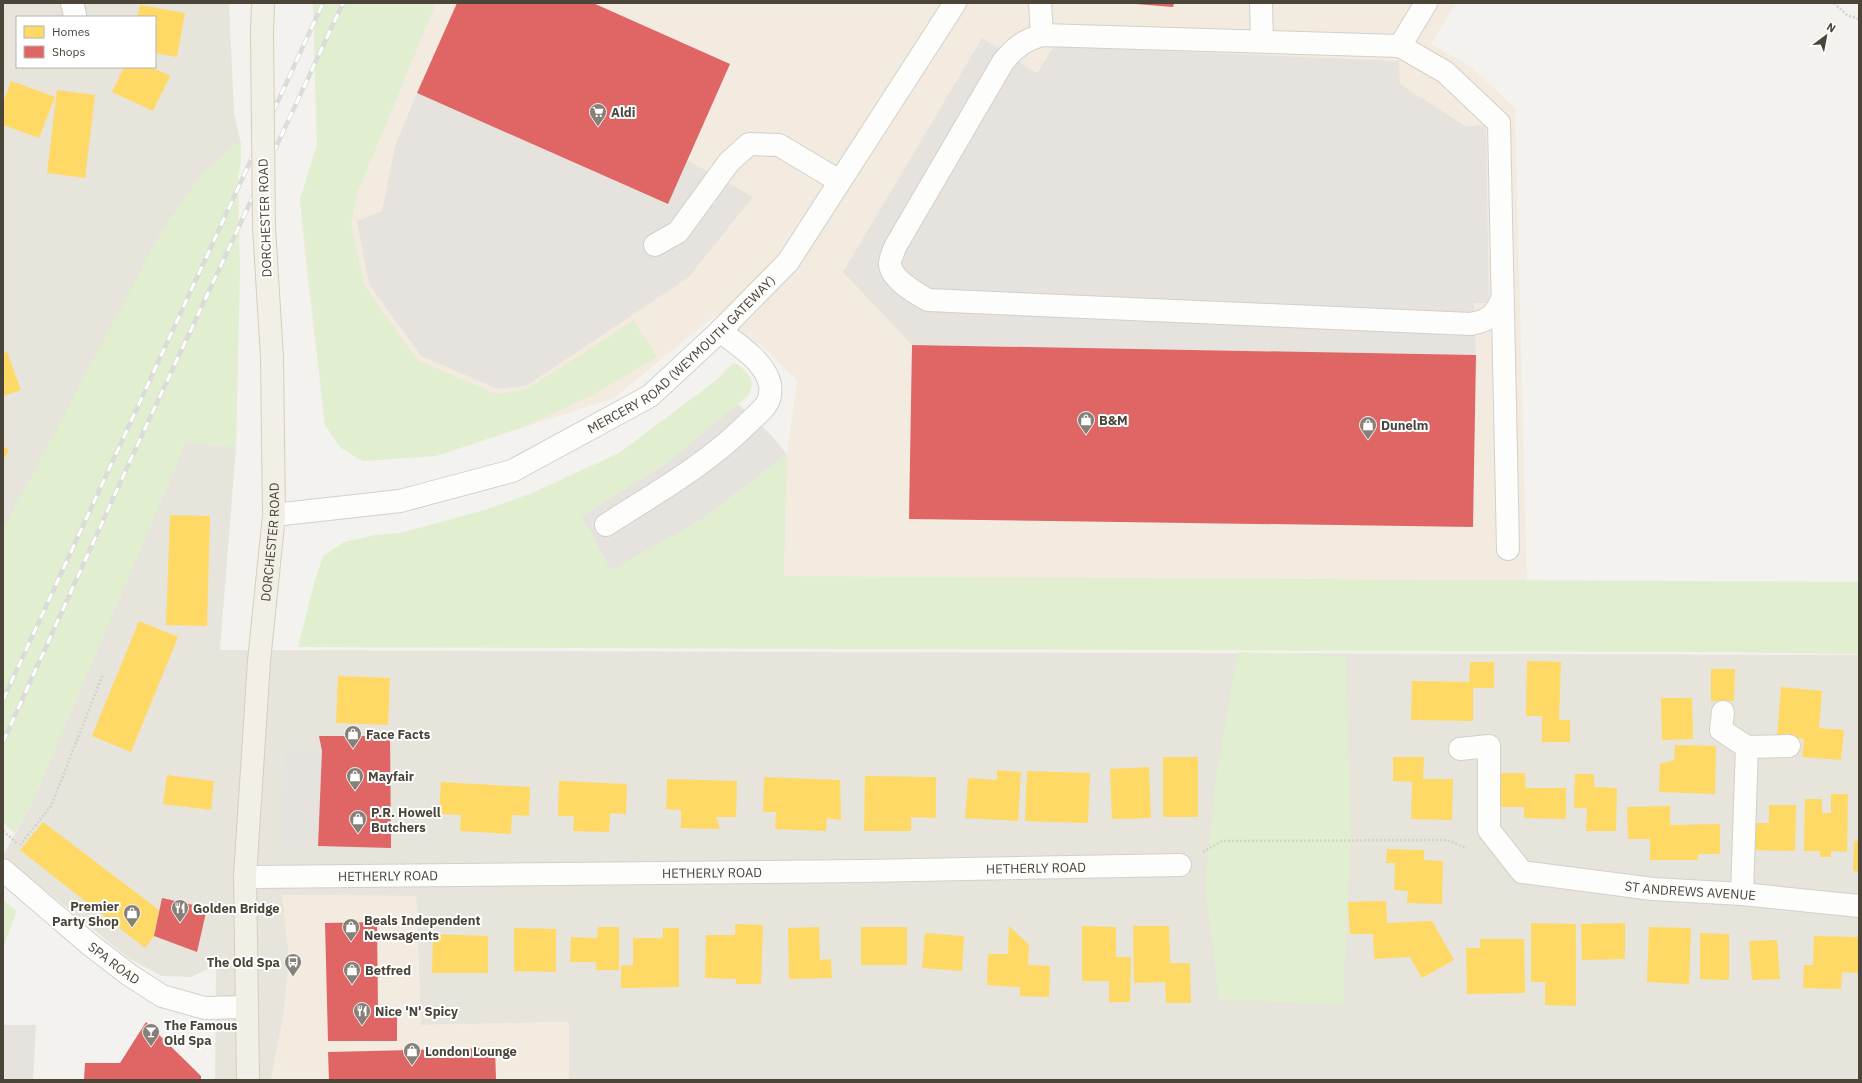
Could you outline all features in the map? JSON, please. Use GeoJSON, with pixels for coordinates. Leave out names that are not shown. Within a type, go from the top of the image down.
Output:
{"type":"FeatureCollection","features":[{"type":"Feature","properties":{"kind":"main road","name":"DORCHESTER ROAD"},"geometry":{"type":"LineString","coordinates":[[248,1080],[245,877],[259,661],[274,515],[272,358],[264,227],[263,3]]}},
{"type":"Feature","properties":{"kind":"street","name":"MERCERY ROAD (WEYMOUTH GATEWAY)"},"geometry":{"type":"LineString","coordinates":[[274,515],[400,501],[512,471],[650,396],[720,331],[788,262],[955,3]]}},
{"type":"Feature","properties":{"kind":"street"},"geometry":{"type":"LineString","coordinates":[[1040,3],[1042,34]]}},
{"type":"Feature","properties":{"kind":"street"},"geometry":{"type":"LineString","coordinates":[[1261,3],[1262,41]]}},
{"type":"Feature","properties":{"kind":"street"},"geometry":{"type":"LineString","coordinates":[[1400,46],[1426,3]]}},
{"type":"Feature","properties":{"kind":"street"},"geometry":{"type":"LineString","coordinates":[[1503,298],[1496,312],[1486,321],[1471,324],[928,300],[903,284],[894,274],[890,263],[895,247],[1003,62],[1014,48],[1027,40],[1042,34],[1400,46],[1445,72],[1500,123],[1508,550]]}},
{"type":"Feature","properties":{"kind":"street"},"geometry":{"type":"LineString","coordinates":[[655,245],[678,232],[729,162],[749,144],[778,145],[839,181]]}},
{"type":"Feature","properties":{"kind":"street"},"geometry":{"type":"LineString","coordinates":[[606,525],[691,470],[733,438],[765,406],[770,397],[770,386],[767,374],[757,362],[720,331]]}},
{"type":"Feature","properties":{"kind":"street"},"geometry":{"type":"LineString","coordinates":[[1723,712],[1721,730],[1747,747],[1789,746]]}},
{"type":"Feature","properties":{"kind":"street","name":"ST ANDREWS AVENUE"},"geometry":{"type":"LineString","coordinates":[[1460,749],[1489,746],[1490,830],[1522,872],[1653,889],[1742,894],[1859,906]]}},
{"type":"Feature","properties":{"kind":"street"},"geometry":{"type":"LineString","coordinates":[[1742,894],[1747,747]]}},
{"type":"Feature","properties":{"kind":"street","name":"HETHERLY ROAD"},"geometry":{"type":"LineString","coordinates":[[245,877],[864,871],[1180,865]]}},
{"type":"Feature","properties":{"kind":"street","name":"SPA ROAD"},"geometry":{"type":"LineString","coordinates":[[3,870],[88,943],[128,974],[162,996],[205,1008],[247,1007]]}},
{"type":"Feature","properties":{"kind":"path"},"geometry":{"type":"LineString","coordinates":[[1834,3],[1847,15],[1859,19]]}},
{"type":"Feature","properties":{"kind":"path"},"geometry":{"type":"LineString","coordinates":[[3,831],[18,844],[51,806],[103,674]]}},
{"type":"Feature","properties":{"kind":"path"},"geometry":{"type":"LineString","coordinates":[[1180,865],[1222,841],[1447,840],[1474,852]]}},
{"type":"Feature","properties":{"kind":"shaded area"},"geometry":{"type":"Polygon","coordinates":[[[3,3],[229,3],[234,113],[241,144],[236,144],[3,529],[3,3]]]}},
{"type":"Feature","properties":{"kind":"shaded area"},"geometry":{"type":"Polygon","coordinates":[[[313,3],[1456,3],[1431,44],[1472,68],[1515,108],[1527,580],[784,576],[787,454],[797,380],[760,344],[713,317],[614,398],[436,456],[363,461],[341,448],[325,425],[305,259],[300,199],[317,145],[313,3]]]}},
{"type":"Feature","properties":{"kind":"shaded area"},"geometry":{"type":"Polygon","coordinates":[[[982,38],[1037,73],[1054,46],[1399,61],[1400,84],[1465,126],[1486,125],[1489,303],[1474,303],[1476,355],[912,345],[843,272],[982,38]]]}},
{"type":"Feature","properties":{"kind":"shaded area"},"geometry":{"type":"Polygon","coordinates":[[[417,93],[667,204],[687,160],[753,197],[688,278],[526,386],[498,389],[421,356],[369,284],[357,221],[382,211],[395,146],[417,93]]]}},
{"type":"Feature","properties":{"kind":"shaded area"},"geometry":{"type":"Polygon","coordinates":[[[738,404],[771,435],[787,454],[704,518],[611,570],[582,516],[664,465],[738,404]]]}},
{"type":"Feature","properties":{"kind":"shaded area"},"geometry":{"type":"Polygon","coordinates":[[[186,442],[236,447],[220,650],[1859,655],[1859,1080],[569,1080],[568,1022],[421,1025],[416,896],[283,895],[289,958],[284,1012],[271,1080],[215,1080],[216,965],[191,977],[162,976],[130,959],[3,856],[33,801],[186,442]]]}},
{"type":"Feature","properties":{"kind":"shaded area"},"geometry":{"type":"Polygon","coordinates":[[[284,750],[322,751],[318,846],[280,845],[284,750]]]}},
{"type":"Feature","properties":{"kind":"shaded area"},"geometry":{"type":"Polygon","coordinates":[[[282,895],[416,896],[421,1025],[569,1022],[569,1080],[271,1080],[284,1012],[289,958],[282,895]]]}},
{"type":"Feature","properties":{"kind":"shaded area"},"geometry":{"type":"Polygon","coordinates":[[[3,1025],[36,1025],[33,1080],[3,1080],[3,1025]]]}},
{"type":"Feature","properties":{"kind":"green space"},"geometry":{"type":"Polygon","coordinates":[[[313,3],[436,3],[357,194],[351,224],[364,285],[417,360],[496,394],[527,389],[634,320],[657,357],[587,398],[525,426],[436,456],[363,461],[341,448],[325,425],[300,199],[317,145],[313,3]]]}},
{"type":"Feature","properties":{"kind":"green space"},"geometry":{"type":"Polygon","coordinates":[[[236,144],[241,144],[241,161],[238,178],[240,271],[236,447],[186,442],[33,801],[15,833],[3,823],[3,529],[163,228],[202,174],[236,144]]]}},
{"type":"Feature","properties":{"kind":"green space"},"geometry":{"type":"Polygon","coordinates":[[[733,363],[742,368],[751,379],[752,385],[748,396],[664,465],[583,516],[704,518],[787,454],[784,576],[1859,582],[1859,654],[1707,652],[298,647],[314,583],[323,556],[344,542],[375,535],[399,533],[482,511],[532,493],[619,453],[714,382],[733,363]]]}},
{"type":"Feature","properties":{"kind":"green space"},"geometry":{"type":"Polygon","coordinates":[[[1238,652],[1346,656],[1351,831],[1343,1005],[1219,999],[1205,886],[1216,776],[1238,652]]]}},
{"type":"Feature","properties":{"kind":"green space"},"geometry":{"type":"Polygon","coordinates":[[[3,900],[17,911],[3,948],[3,900]]]}},
{"type":"Feature","properties":{"kind":"building: Homes"},"geometry":{"type":"Polygon","coordinates":[[[140,5],[185,13],[177,57],[156,53],[156,16],[137,16],[140,5]]]}},
{"type":"Feature","properties":{"kind":"building: Homes"},"geometry":{"type":"Polygon","coordinates":[[[124,68],[153,68],[170,76],[153,111],[112,92],[124,68]]]}},
{"type":"Feature","properties":{"kind":"building: Homes"},"geometry":{"type":"Polygon","coordinates":[[[11,81],[55,97],[39,138],[3,125],[3,103],[11,81]]]}},
{"type":"Feature","properties":{"kind":"building: Homes"},"geometry":{"type":"Polygon","coordinates":[[[57,90],[95,95],[85,178],[47,173],[57,90]]]}},
{"type":"Feature","properties":{"kind":"building: Homes"},"geometry":{"type":"Polygon","coordinates":[[[7,352],[21,390],[3,396],[3,353],[7,352]]]}},
{"type":"Feature","properties":{"kind":"building: Homes"},"geometry":{"type":"Polygon","coordinates":[[[3,446],[9,450],[3,460],[3,446]]]}},
{"type":"Feature","properties":{"kind":"building: Homes"},"geometry":{"type":"Polygon","coordinates":[[[170,515],[210,516],[207,626],[166,625],[170,515]]]}},
{"type":"Feature","properties":{"kind":"building: Homes"},"geometry":{"type":"Polygon","coordinates":[[[139,621],[178,637],[131,752],[92,736],[139,621]]]}},
{"type":"Feature","properties":{"kind":"building: Homes"},"geometry":{"type":"Polygon","coordinates":[[[1527,661],[1561,662],[1559,720],[1570,720],[1570,742],[1542,742],[1542,716],[1526,716],[1527,661]]]}},
{"type":"Feature","properties":{"kind":"building: Homes"},"geometry":{"type":"Polygon","coordinates":[[[1470,662],[1494,662],[1494,688],[1473,688],[1473,721],[1411,720],[1412,681],[1469,682],[1470,662]]]}},
{"type":"Feature","properties":{"kind":"building: Homes"},"geometry":{"type":"Polygon","coordinates":[[[1711,669],[1735,669],[1734,701],[1711,701],[1711,669]]]}},
{"type":"Feature","properties":{"kind":"building: Homes"},"geometry":{"type":"Polygon","coordinates":[[[338,676],[390,678],[388,725],[336,723],[338,676]]]}},
{"type":"Feature","properties":{"kind":"building: Homes"},"geometry":{"type":"Polygon","coordinates":[[[1781,687],[1822,691],[1819,728],[1844,730],[1841,760],[1802,757],[1804,739],[1777,736],[1781,687]]]}},
{"type":"Feature","properties":{"kind":"building: Homes"},"geometry":{"type":"Polygon","coordinates":[[[1661,698],[1692,698],[1693,739],[1662,740],[1661,698]]]}},
{"type":"Feature","properties":{"kind":"building: Homes"},"geometry":{"type":"Polygon","coordinates":[[[1675,745],[1716,746],[1715,794],[1659,792],[1660,764],[1674,760],[1675,745]]]}},
{"type":"Feature","properties":{"kind":"building: Homes"},"geometry":{"type":"Polygon","coordinates":[[[1163,757],[1198,757],[1198,817],[1163,817],[1163,757]]]}},
{"type":"Feature","properties":{"kind":"building: Homes"},"geometry":{"type":"Polygon","coordinates":[[[1393,757],[1424,757],[1423,779],[1453,779],[1452,820],[1411,819],[1412,782],[1393,781],[1393,757]]]}},
{"type":"Feature","properties":{"kind":"building: Homes"},"geometry":{"type":"Polygon","coordinates":[[[1149,767],[1151,818],[1112,819],[1110,769],[1149,767]]]}},
{"type":"Feature","properties":{"kind":"building: Homes"},"geometry":{"type":"Polygon","coordinates":[[[997,770],[1021,772],[1018,821],[965,818],[968,778],[997,780],[997,770]]]}},
{"type":"Feature","properties":{"kind":"building: Homes"},"geometry":{"type":"Polygon","coordinates":[[[1027,771],[1090,773],[1088,823],[1025,821],[1027,771]]]}},
{"type":"Feature","properties":{"kind":"building: Homes"},"geometry":{"type":"Polygon","coordinates":[[[1498,773],[1525,773],[1526,788],[1566,788],[1566,819],[1524,818],[1524,807],[1501,807],[1498,773]]]}},
{"type":"Feature","properties":{"kind":"building: Homes"},"geometry":{"type":"Polygon","coordinates":[[[1575,774],[1594,774],[1594,787],[1617,788],[1616,831],[1586,831],[1587,808],[1574,808],[1575,774]]]}},
{"type":"Feature","properties":{"kind":"building: Homes"},"geometry":{"type":"Polygon","coordinates":[[[167,775],[214,781],[211,810],[163,804],[167,775]]]}},
{"type":"Feature","properties":{"kind":"building: Homes"},"geometry":{"type":"Polygon","coordinates":[[[865,776],[936,777],[936,818],[911,817],[911,831],[864,831],[865,776]]]}},
{"type":"Feature","properties":{"kind":"building: Homes"},"geometry":{"type":"Polygon","coordinates":[[[764,777],[840,780],[841,820],[827,818],[826,831],[775,829],[776,812],[763,812],[764,777]]]}},
{"type":"Feature","properties":{"kind":"building: Homes"},"geometry":{"type":"Polygon","coordinates":[[[667,779],[737,781],[736,817],[716,817],[720,829],[681,828],[681,810],[666,809],[667,779]]]}},
{"type":"Feature","properties":{"kind":"building: Homes"},"geometry":{"type":"Polygon","coordinates":[[[559,781],[627,784],[626,814],[610,813],[609,832],[573,831],[574,816],[558,816],[559,781]]]}},
{"type":"Feature","properties":{"kind":"building: Homes"},"geometry":{"type":"Polygon","coordinates":[[[441,782],[530,787],[529,816],[512,815],[511,834],[460,831],[461,815],[439,814],[441,782]]]}},
{"type":"Feature","properties":{"kind":"building: Homes"},"geometry":{"type":"Polygon","coordinates":[[[1831,794],[1848,794],[1847,852],[1831,851],[1831,857],[1820,857],[1820,851],[1804,851],[1805,799],[1822,799],[1822,813],[1831,813],[1831,794]]]}},
{"type":"Feature","properties":{"kind":"building: Homes"},"geometry":{"type":"Polygon","coordinates":[[[1769,805],[1796,805],[1795,851],[1755,850],[1755,823],[1769,823],[1769,805]]]}},
{"type":"Feature","properties":{"kind":"building: Homes"},"geometry":{"type":"Polygon","coordinates":[[[1670,806],[1670,825],[1720,824],[1720,854],[1698,854],[1698,860],[1650,860],[1650,839],[1628,839],[1627,807],[1670,806]]]}},
{"type":"Feature","properties":{"kind":"building: Homes"},"geometry":{"type":"Polygon","coordinates":[[[43,822],[159,910],[154,936],[145,948],[20,850],[43,822]]]}},
{"type":"Feature","properties":{"kind":"building: Homes"},"geometry":{"type":"Polygon","coordinates":[[[1854,841],[1859,841],[1859,872],[1853,871],[1854,841]]]}},
{"type":"Feature","properties":{"kind":"building: Homes"},"geometry":{"type":"Polygon","coordinates":[[[1387,849],[1424,850],[1424,860],[1443,861],[1442,904],[1407,903],[1408,891],[1394,890],[1395,863],[1386,863],[1387,849]]]}},
{"type":"Feature","properties":{"kind":"building: Homes"},"geometry":{"type":"Polygon","coordinates":[[[1386,901],[1387,923],[1432,921],[1454,960],[1422,978],[1410,957],[1374,959],[1373,934],[1350,934],[1348,902],[1386,901]]]}},
{"type":"Feature","properties":{"kind":"building: Homes"},"geometry":{"type":"Polygon","coordinates":[[[1531,923],[1576,924],[1576,1006],[1545,1005],[1545,982],[1531,982],[1531,923]]]}},
{"type":"Feature","properties":{"kind":"building: Homes"},"geometry":{"type":"Polygon","coordinates":[[[1625,923],[1625,959],[1582,960],[1581,924],[1625,923]]]}},
{"type":"Feature","properties":{"kind":"building: Homes"},"geometry":{"type":"Polygon","coordinates":[[[735,924],[763,925],[761,984],[736,984],[736,979],[705,978],[706,935],[735,935],[735,924]]]}},
{"type":"Feature","properties":{"kind":"building: Homes"},"geometry":{"type":"Polygon","coordinates":[[[1009,926],[1029,945],[1028,965],[1050,966],[1049,997],[1020,996],[1020,987],[987,985],[988,954],[1008,954],[1009,926]]]}},
{"type":"Feature","properties":{"kind":"building: Homes"},"geometry":{"type":"Polygon","coordinates":[[[1082,926],[1116,927],[1116,957],[1131,957],[1130,1002],[1109,1002],[1109,981],[1082,981],[1082,926]]]}},
{"type":"Feature","properties":{"kind":"building: Homes"},"geometry":{"type":"Polygon","coordinates":[[[1133,926],[1169,926],[1170,963],[1190,963],[1191,1003],[1166,1003],[1165,982],[1134,983],[1133,926]]]}},
{"type":"Feature","properties":{"kind":"building: Homes"},"geometry":{"type":"Polygon","coordinates":[[[598,927],[619,927],[619,970],[596,970],[596,962],[570,962],[571,937],[597,938],[598,927]]]}},
{"type":"Feature","properties":{"kind":"building: Homes"},"geometry":{"type":"Polygon","coordinates":[[[819,927],[820,960],[831,959],[832,978],[789,979],[788,928],[819,927]]]}},
{"type":"Feature","properties":{"kind":"building: Homes"},"geometry":{"type":"Polygon","coordinates":[[[861,927],[907,927],[907,965],[861,965],[861,927]]]}},
{"type":"Feature","properties":{"kind":"building: Homes"},"geometry":{"type":"Polygon","coordinates":[[[1649,927],[1691,928],[1689,984],[1647,982],[1649,927]]]}},
{"type":"Feature","properties":{"kind":"building: Homes"},"geometry":{"type":"Polygon","coordinates":[[[514,928],[556,929],[556,972],[514,971],[514,928]]]}},
{"type":"Feature","properties":{"kind":"building: Homes"},"geometry":{"type":"Polygon","coordinates":[[[663,928],[679,928],[679,987],[621,988],[621,966],[633,965],[633,938],[663,938],[663,928]]]}},
{"type":"Feature","properties":{"kind":"building: Homes"},"geometry":{"type":"Polygon","coordinates":[[[925,933],[964,936],[962,971],[922,968],[925,933]]]}},
{"type":"Feature","properties":{"kind":"building: Homes"},"geometry":{"type":"Polygon","coordinates":[[[1700,933],[1729,934],[1729,980],[1700,979],[1700,933]]]}},
{"type":"Feature","properties":{"kind":"building: Homes"},"geometry":{"type":"Polygon","coordinates":[[[433,934],[488,936],[488,973],[432,973],[433,934]]]}},
{"type":"Feature","properties":{"kind":"building: Homes"},"geometry":{"type":"Polygon","coordinates":[[[1814,936],[1859,937],[1859,973],[1842,972],[1841,989],[1803,988],[1804,965],[1813,965],[1814,936]]]}},
{"type":"Feature","properties":{"kind":"building: Homes"},"geometry":{"type":"Polygon","coordinates":[[[1480,939],[1524,939],[1525,993],[1467,994],[1466,948],[1480,948],[1480,939]]]}},
{"type":"Feature","properties":{"kind":"building: Homes"},"geometry":{"type":"Polygon","coordinates":[[[1777,940],[1780,979],[1752,980],[1749,941],[1777,940]]]}},
{"type":"Feature","properties":{"kind":"building: Shops","name":"Aldi"},"geometry":{"type":"Polygon","coordinates":[[[457,3],[593,3],[730,64],[668,204],[417,93],[457,3]]]}},
{"type":"Feature","properties":{"kind":"building: Shops"},"geometry":{"type":"Polygon","coordinates":[[[1123,3],[1174,3],[1173,7],[1123,3]]]}},
{"type":"Feature","properties":{"kind":"building: Shops","name":"B&M"},"geometry":{"type":"Polygon","coordinates":[[[912,345],[1476,355],[1473,527],[909,519],[912,345]]]}},
{"type":"Feature","properties":{"kind":"building: Shops"},"geometry":{"type":"Polygon","coordinates":[[[319,736],[390,736],[391,848],[318,846],[322,751],[319,736]]]}},
{"type":"Feature","properties":{"kind":"building: Shops","name":"Golden Bridge"},"geometry":{"type":"Polygon","coordinates":[[[162,898],[207,908],[197,952],[154,936],[162,898]]]}},
{"type":"Feature","properties":{"kind":"building: Shops"},"geometry":{"type":"Polygon","coordinates":[[[377,922],[378,1009],[397,1009],[397,1041],[328,1041],[325,923],[377,922]]]}},
{"type":"Feature","properties":{"kind":"building: Shops","name":"The Famous Old Spa"},"geometry":{"type":"Polygon","coordinates":[[[146,1022],[201,1076],[201,1080],[84,1080],[85,1063],[120,1063],[146,1022]]]}},
{"type":"Feature","properties":{"kind":"building: Shops","name":"London Lounge"},"geometry":{"type":"Polygon","coordinates":[[[495,1048],[496,1080],[329,1080],[328,1052],[495,1048]]]}},
{"type":"Feature","properties":{"kind":"railway"},"geometry":{"type":"LineString","coordinates":[[3,700],[323,3]]}},
{"type":"Feature","properties":{"kind":"railway"},"geometry":{"type":"LineString","coordinates":[[3,742],[135,450],[343,3]]}},
{"type":"Feature","properties":{"kind":"place","name":"Aldi"},"geometry":{"type":"Point","coordinates":[598,127]}},
{"type":"Feature","properties":{"kind":"place","name":"B&M"},"geometry":{"type":"Point","coordinates":[1086,435]}},
{"type":"Feature","properties":{"kind":"place","name":"Dunelm"},"geometry":{"type":"Point","coordinates":[1368,440]}},
{"type":"Feature","properties":{"kind":"place","name":"Face Facts"},"geometry":{"type":"Point","coordinates":[353,749]}},
{"type":"Feature","properties":{"kind":"place","name":"Mayfair"},"geometry":{"type":"Point","coordinates":[355,791]}},
{"type":"Feature","properties":{"kind":"place","name":"P.R. Howell Butchers"},"geometry":{"type":"Point","coordinates":[358,834]}},
{"type":"Feature","properties":{"kind":"place","name":"Golden Bridge"},"geometry":{"type":"Point","coordinates":[180,923]}},
{"type":"Feature","properties":{"kind":"place","name":"Premier Party Shop"},"geometry":{"type":"Point","coordinates":[132,928]}},
{"type":"Feature","properties":{"kind":"place","name":"Beals Independent Newsagents"},"geometry":{"type":"Point","coordinates":[351,942]}},
{"type":"Feature","properties":{"kind":"place","name":"The Old Spa"},"geometry":{"type":"Point","coordinates":[293,977]}},
{"type":"Feature","properties":{"kind":"place","name":"Betfred"},"geometry":{"type":"Point","coordinates":[352,985]}},
{"type":"Feature","properties":{"kind":"place","name":"Nice 'N' Spicy"},"geometry":{"type":"Point","coordinates":[362,1026]}},
{"type":"Feature","properties":{"kind":"place","name":"The Famous Old Spa"},"geometry":{"type":"Point","coordinates":[151,1047]}},
{"type":"Feature","properties":{"kind":"place","name":"London Lounge"},"geometry":{"type":"Point","coordinates":[412,1066]}}]}
